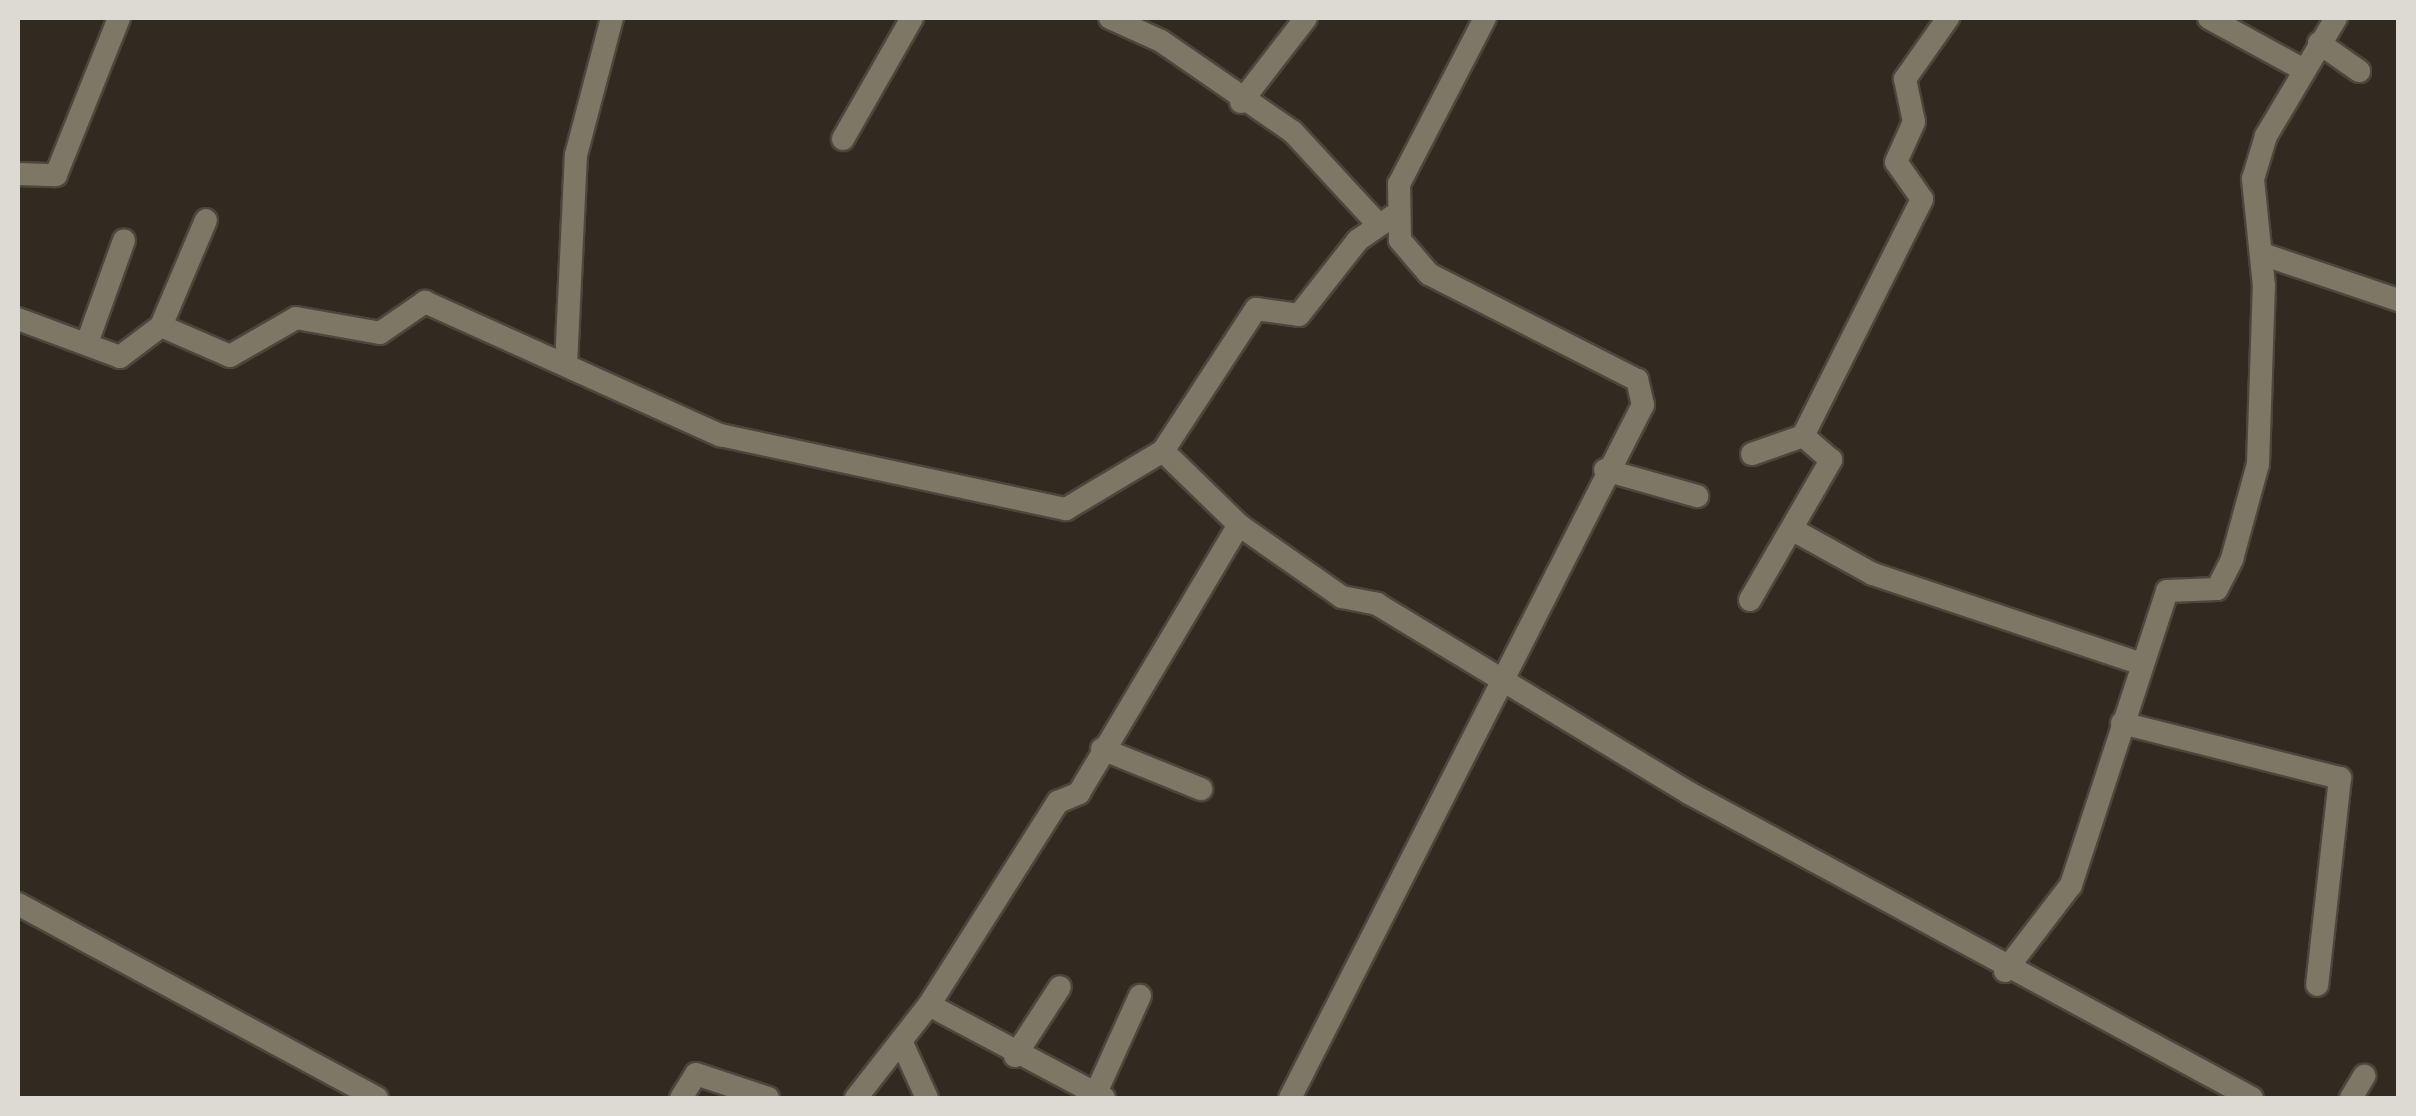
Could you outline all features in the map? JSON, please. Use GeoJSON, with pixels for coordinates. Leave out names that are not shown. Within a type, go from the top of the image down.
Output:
{"type":"FeatureCollection","features":[{"type":"Feature","properties":{"kind":"street"},"geometry":{"type":"LineString","coordinates":[[18,174],[56,175],[120,18]]}},
{"type":"Feature","properties":{"kind":"street"},"geometry":{"type":"LineString","coordinates":[[566,365],[576,156],[612,18]]}},
{"type":"Feature","properties":{"kind":"street"},"geometry":{"type":"LineString","coordinates":[[843,139],[912,18]]}},
{"type":"Feature","properties":{"kind":"street"},"geometry":{"type":"LineString","coordinates":[[1110,18],[1162,41],[1241,102],[1315,150],[1384,219],[1429,274],[1637,380],[1639,417],[1605,470],[1504,686],[1290,1098]]}},
{"type":"Feature","properties":{"kind":"street"},"geometry":{"type":"LineString","coordinates":[[1241,102],[1306,18]]}},
{"type":"Feature","properties":{"kind":"street"},"geometry":{"type":"LineString","coordinates":[[1752,454],[1803,436],[1922,199],[1896,162],[1914,122],[1904,79],[1948,18]]}},
{"type":"Feature","properties":{"kind":"street"},"geometry":{"type":"LineString","coordinates":[[2209,18],[2304,70]]}},
{"type":"Feature","properties":{"kind":"street"},"geometry":{"type":"LineString","coordinates":[[2005,971],[2071,884],[2167,591],[2217,588],[2232,559],[2258,464],[2262,254],[2253,179],[2304,70],[2336,18]]}},
{"type":"Feature","properties":{"kind":"street"},"geometry":{"type":"LineString","coordinates":[[162,326],[230,356],[296,318],[380,333],[425,302],[720,435],[1050,507],[1076,505],[1162,451],[1256,309],[1299,315],[1384,219],[1480,19]]}},
{"type":"Feature","properties":{"kind":"street"},"geometry":{"type":"LineString","coordinates":[[2319,43],[2359,71]]}},
{"type":"Feature","properties":{"kind":"street"},"geometry":{"type":"LineString","coordinates":[[18,319],[126,356],[162,326],[206,220]]}},
{"type":"Feature","properties":{"kind":"street"},"geometry":{"type":"LineString","coordinates":[[87,343],[124,240]]}},
{"type":"Feature","properties":{"kind":"street"},"geometry":{"type":"LineString","coordinates":[[2262,254],[2398,300]]}},
{"type":"Feature","properties":{"kind":"street"},"geometry":{"type":"LineString","coordinates":[[1750,600],[1795,531],[1831,456],[1803,436]]}},
{"type":"Feature","properties":{"kind":"street"},"geometry":{"type":"LineString","coordinates":[[1162,451],[1239,525],[1342,597],[1377,604],[1504,686],[2005,971],[2219,1091],[2252,1098]]}},
{"type":"Feature","properties":{"kind":"street"},"geometry":{"type":"LineString","coordinates":[[1605,470],[1698,496]]}},
{"type":"Feature","properties":{"kind":"street"},"geometry":{"type":"LineString","coordinates":[[856,1098],[928,1005],[1102,748],[1239,525]]}},
{"type":"Feature","properties":{"kind":"street"},"geometry":{"type":"LineString","coordinates":[[1795,531],[1873,574],[2142,664]]}},
{"type":"Feature","properties":{"kind":"street"},"geometry":{"type":"LineString","coordinates":[[2122,723],[2340,778],[2318,984]]}},
{"type":"Feature","properties":{"kind":"street"},"geometry":{"type":"LineString","coordinates":[[1102,748],[1201,789]]}},
{"type":"Feature","properties":{"kind":"street"},"geometry":{"type":"LineString","coordinates":[[18,904],[376,1098]]}},
{"type":"Feature","properties":{"kind":"street"},"geometry":{"type":"LineString","coordinates":[[1015,1056],[1060,987]]}},
{"type":"Feature","properties":{"kind":"street"},"geometry":{"type":"LineString","coordinates":[[928,1005],[1015,1056],[1099,1097],[1140,996]]}},
{"type":"Feature","properties":{"kind":"street"},"geometry":{"type":"LineString","coordinates":[[901,1042],[927,1098]]}},
{"type":"Feature","properties":{"kind":"street"},"geometry":{"type":"LineString","coordinates":[[681,1098],[696,1074],[768,1098]]}},
{"type":"Feature","properties":{"kind":"street"},"geometry":{"type":"LineString","coordinates":[[2351,1098],[2364,1076]]}}]}
